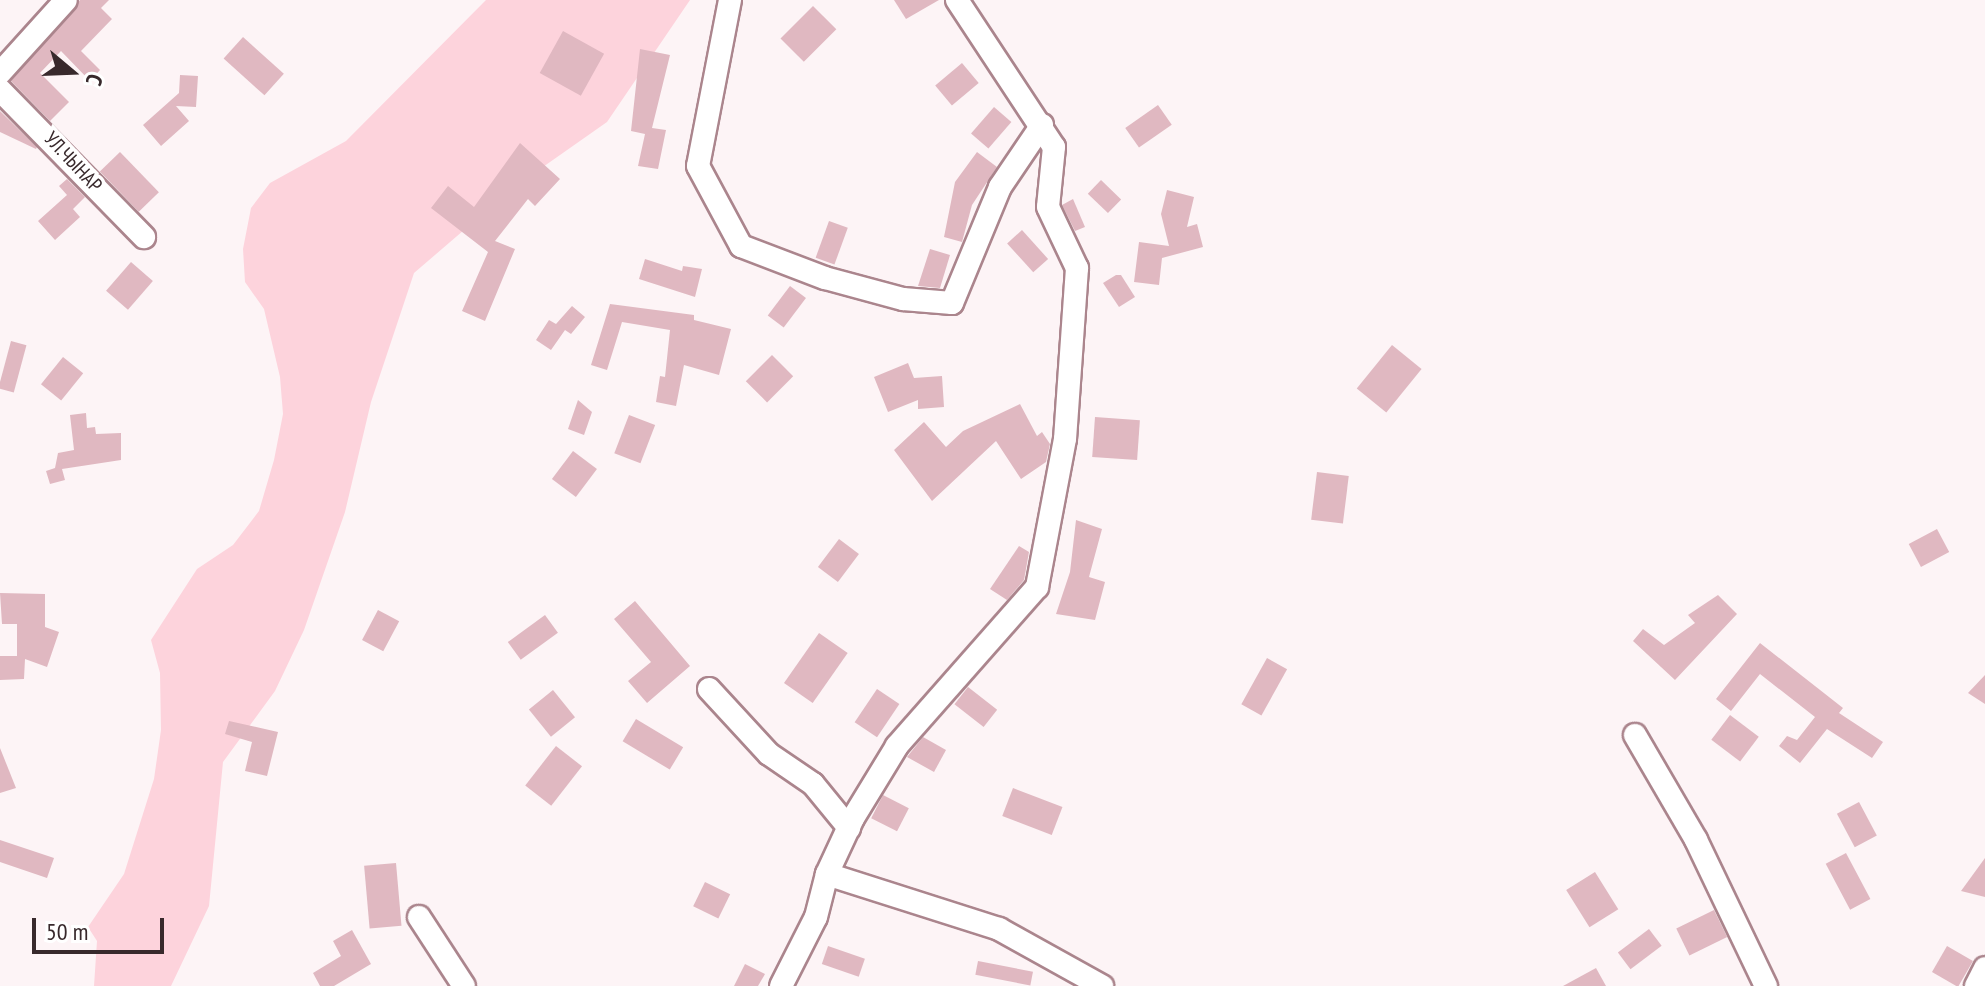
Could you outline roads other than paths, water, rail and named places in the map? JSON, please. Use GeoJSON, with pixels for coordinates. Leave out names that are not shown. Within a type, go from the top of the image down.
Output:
{"type":"FeatureCollection","features":[{"type":"Feature","properties":{"kind":"street"},"geometry":{"type":"LineString","coordinates":[[0,73],[66,0]]}},
{"type":"Feature","properties":{"kind":"street"},"geometry":{"type":"LineString","coordinates":[[730,0],[698,166],[741,246],[825,278],[903,299],[952,303],[1000,187],[1042,125]]}},
{"type":"Feature","properties":{"kind":"street"},"geometry":{"type":"LineString","coordinates":[[781,986],[816,917],[827,874],[849,828],[897,746],[1037,587],[1065,439],[1077,268],[1048,207],[1054,147],[1042,125],[967,22],[957,0]]}},
{"type":"Feature","properties":{"kind":"street","name":"УЛ.ЧЫНАР"},"geometry":{"type":"LineString","coordinates":[[0,90],[144,237]]}},
{"type":"Feature","properties":{"kind":"street"},"geometry":{"type":"LineString","coordinates":[[709,689],[769,754],[813,784],[849,828]]}},
{"type":"Feature","properties":{"kind":"street"},"geometry":{"type":"LineString","coordinates":[[1635,735],[1696,840],[1766,986]]}},
{"type":"Feature","properties":{"kind":"street"},"geometry":{"type":"LineString","coordinates":[[827,874],[999,929],[1102,986]]}},
{"type":"Feature","properties":{"kind":"street"},"geometry":{"type":"LineString","coordinates":[[419,917],[464,986]]}},
{"type":"Feature","properties":{"kind":"street"},"geometry":{"type":"LineString","coordinates":[[1976,986],[1985,968]]}}]}
